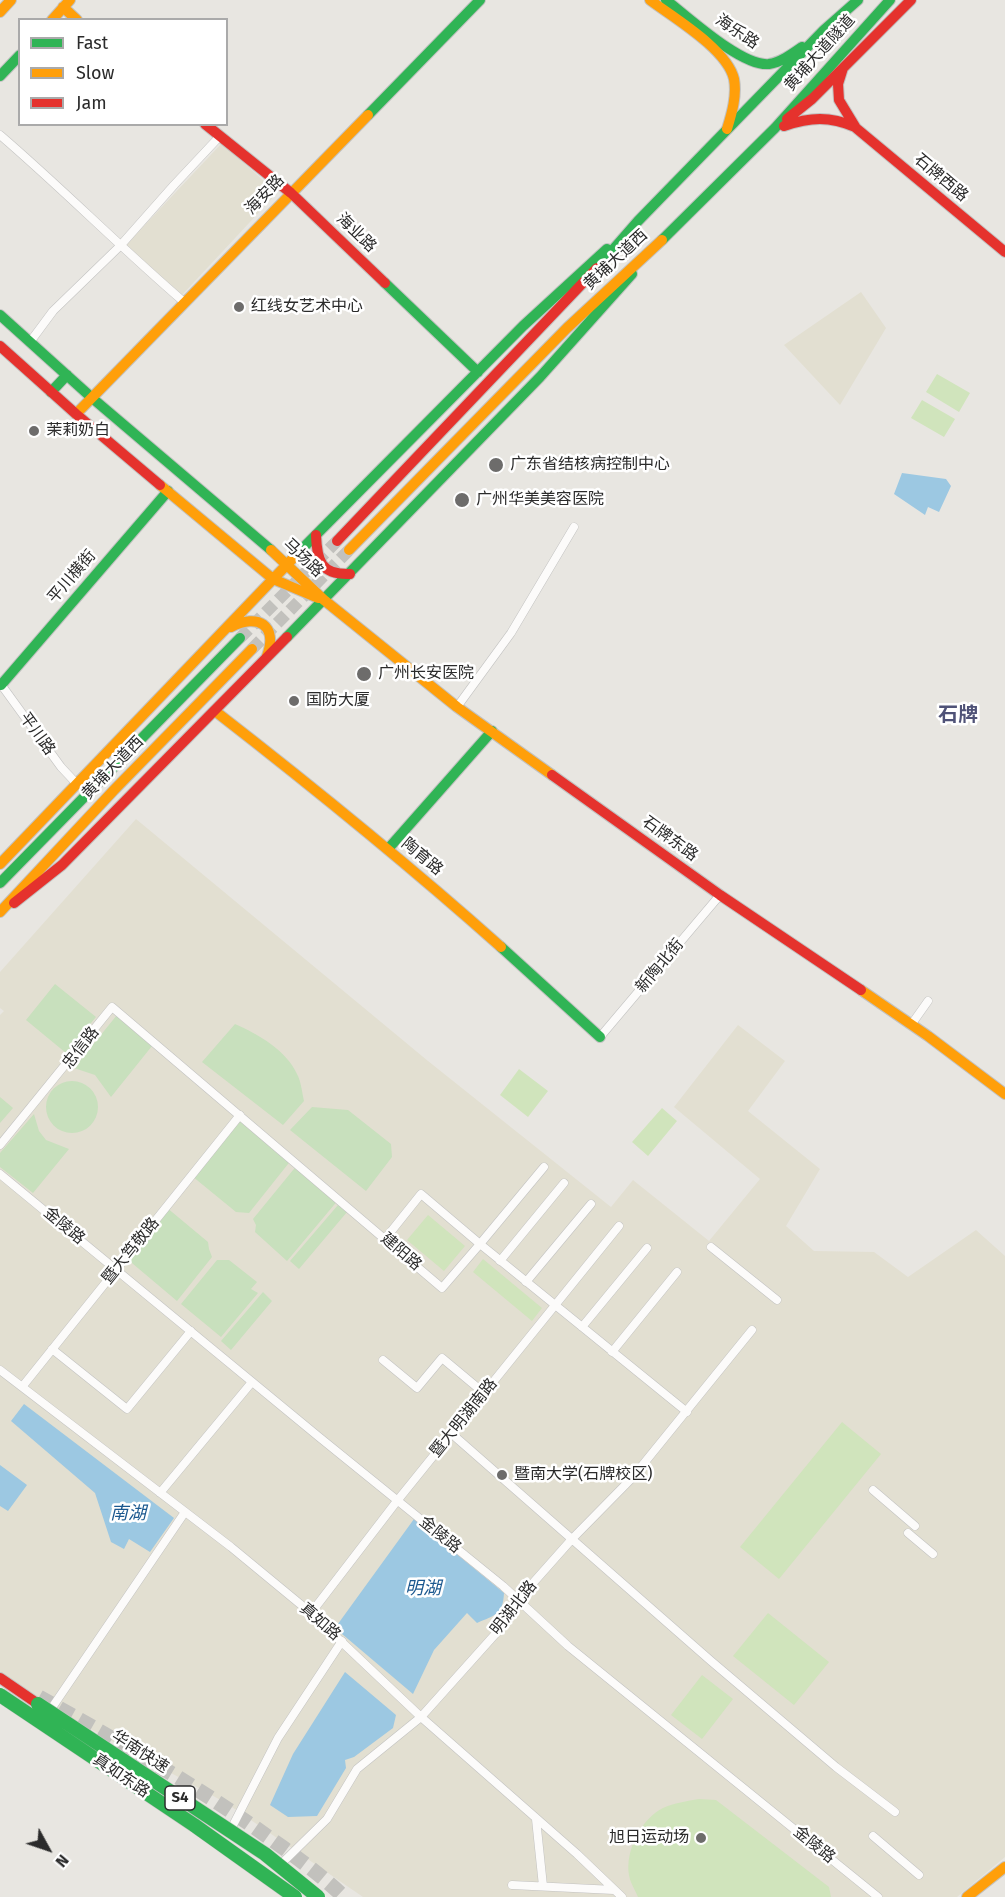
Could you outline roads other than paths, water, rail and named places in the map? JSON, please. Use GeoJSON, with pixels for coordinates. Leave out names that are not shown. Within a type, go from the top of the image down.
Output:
{"type":"FeatureCollection","features":[{"type":"Feature","properties":{"kind":"main road"},"geometry":{"type":"LineString","coordinates":[[0,12],[11,0]]}},
{"type":"Feature","properties":{"kind":"main road","name":"海安路"},"geometry":{"type":"LineString","coordinates":[[76,414],[480,0]]}},
{"type":"Feature","properties":{"kind":"main road","name":"海乐路"},"geometry":{"type":"LineString","coordinates":[[650,0],[706,44],[729,66],[734,77],[735,93],[726,132]]}},
{"type":"Feature","properties":{"kind":"main road","name":"海乐路"},"geometry":{"type":"LineString","coordinates":[[666,0],[733,52],[750,62],[769,64],[779,62],[798,51],[824,30]]}},
{"type":"Feature","properties":{"kind":"main road","name":"黄埔大道西"},"geometry":{"type":"LineString","coordinates":[[337,541],[554,315],[638,221],[824,30],[848,0]]}},
{"type":"Feature","properties":{"kind":"main road","name":"黄埔大道隧道"},"geometry":{"type":"LineString","coordinates":[[824,30],[858,0]]}},
{"type":"Feature","properties":{"kind":"main road","name":"黄埔大道隧道"},"geometry":{"type":"LineString","coordinates":[[775,129],[890,0]]}},
{"type":"Feature","properties":{"kind":"main road","name":"黄埔大道西"},"geometry":{"type":"LineString","coordinates":[[349,550],[567,328],[659,243],[775,129],[799,110],[911,0]]}},
{"type":"Feature","properties":{"kind":"main road"},"geometry":{"type":"LineString","coordinates":[[54,18],[67,4],[76,18]]}},
{"type":"Feature","properties":{"kind":"main road"},"geometry":{"type":"LineString","coordinates":[[0,76],[18,57]]}},
{"type":"Feature","properties":{"kind":"main road"},"geometry":{"type":"LineString","coordinates":[[843,68],[838,84],[839,100],[856,128]]}},
{"type":"Feature","properties":{"kind":"main road"},"geometry":{"type":"LineString","coordinates":[[775,129],[813,117],[828,117],[856,128]]}},
{"type":"Feature","properties":{"kind":"main road","name":"海业路"},"geometry":{"type":"LineString","coordinates":[[208,126],[291,193],[477,372]]}},
{"type":"Feature","properties":{"kind":"main road","name":"石牌西路"},"geometry":{"type":"LineString","coordinates":[[856,128],[1005,252]]}},
{"type":"Feature","properties":{"kind":"main road"},"geometry":{"type":"LineString","coordinates":[[0,864],[287,564],[477,372],[540,310],[638,221]]}},
{"type":"Feature","properties":{"kind":"main road"},"geometry":{"type":"LineString","coordinates":[[0,913],[62,865],[350,574],[554,361],[659,243]]}},
{"type":"Feature","properties":{"kind":"main road","name":"马场路"},"geometry":{"type":"LineString","coordinates":[[0,315],[287,564],[324,600]]}},
{"type":"Feature","properties":{"kind":"main road","name":"马场路"},"geometry":{"type":"LineString","coordinates":[[0,346],[76,414],[273,579],[324,600]]}},
{"type":"Feature","properties":{"kind":"main road"},"geometry":{"type":"LineString","coordinates":[[51,392],[67,375]]}},
{"type":"Feature","properties":{"kind":"main road","name":"平川横街"},"geometry":{"type":"LineString","coordinates":[[1,684],[168,491]]}},
{"type":"Feature","properties":{"kind":"main road"},"geometry":{"type":"LineString","coordinates":[[316,535],[317,557],[321,564],[333,573],[350,574]]}},
{"type":"Feature","properties":{"kind":"main road","name":"石牌东路"},"geometry":{"type":"LineString","coordinates":[[324,600],[457,707],[720,895],[911,1025],[1005,1094]]}},
{"type":"Feature","properties":{"kind":"main road"},"geometry":{"type":"LineString","coordinates":[[225,629],[249,620],[264,626],[271,641],[264,661]]}},
{"type":"Feature","properties":{"kind":"main road","name":"黄埔大道西"},"geometry":{"type":"LineString","coordinates":[[0,884],[240,638]]}},
{"type":"Feature","properties":{"kind":"main road","name":"黄埔大道西"},"geometry":{"type":"LineString","coordinates":[[0,913],[107,798],[252,649]]}},
{"type":"Feature","properties":{"kind":"main road","name":"陶育路"},"geometry":{"type":"LineString","coordinates":[[215,711],[388,849],[600,1037]]}},
{"type":"Feature","properties":{"kind":"main road"},"geometry":{"type":"LineString","coordinates":[[388,849],[492,731]]}},
{"type":"Feature","properties":{"kind":"main road","name":"华南快速"},"geometry":{"type":"LineString","coordinates":[[0,1678],[265,1854],[318,1897]]}},
{"type":"Feature","properties":{"kind":"main road","name":"华南快速"},"geometry":{"type":"LineString","coordinates":[[0,1695],[194,1825],[295,1897]]}},
{"type":"Feature","properties":{"kind":"main road"},"geometry":{"type":"LineString","coordinates":[[0,1703],[45,1725]]}},
{"type":"Feature","properties":{"kind":"main road"},"geometry":{"type":"LineString","coordinates":[[967,1897],[1005,1867]]}},
{"type":"Feature","properties":{"kind":"street"},"geometry":{"type":"LineString","coordinates":[[0,135],[184,302]]}},
{"type":"Feature","properties":{"kind":"street"},"geometry":{"type":"LineString","coordinates":[[30,342],[53,310],[120,246],[220,136]]}},
{"type":"Feature","properties":{"kind":"street"},"geometry":{"type":"LineString","coordinates":[[457,707],[511,633],[574,527]]}},
{"type":"Feature","properties":{"kind":"street","name":"平川路"},"geometry":{"type":"LineString","coordinates":[[1,684],[61,767],[76,783]]}},
{"type":"Feature","properties":{"kind":"street","name":"新陶北街"},"geometry":{"type":"LineString","coordinates":[[600,1037],[720,895]]}},
{"type":"Feature","properties":{"kind":"street"},"geometry":{"type":"LineString","coordinates":[[911,1025],[928,1001]]}},
{"type":"Feature","properties":{"kind":"street","name":"忠信路"},"geometry":{"type":"LineString","coordinates":[[0,1145],[49,1088],[112,1007]]}},
{"type":"Feature","properties":{"kind":"street","name":"建阳路"},"geometry":{"type":"LineString","coordinates":[[112,1007],[442,1288],[480,1244]]}},
{"type":"Feature","properties":{"kind":"street","name":"暨大笃敬路"},"geometry":{"type":"LineString","coordinates":[[22,1387],[240,1115]]}},
{"type":"Feature","properties":{"kind":"street"},"geometry":{"type":"LineString","coordinates":[[480,1244],[544,1167]]}},
{"type":"Feature","properties":{"kind":"street","name":"金陵路"},"geometry":{"type":"LineString","coordinates":[[0,1174],[503,1586],[568,1646],[878,1897]]}},
{"type":"Feature","properties":{"kind":"street"},"geometry":{"type":"LineString","coordinates":[[500,1261],[564,1183]]}},
{"type":"Feature","properties":{"kind":"street"},"geometry":{"type":"LineString","coordinates":[[385,1239],[421,1194],[687,1412]]}},
{"type":"Feature","properties":{"kind":"street"},"geometry":{"type":"LineString","coordinates":[[526,1282],[591,1204]]}},
{"type":"Feature","properties":{"kind":"street","name":"暨大明湖南路"},"geometry":{"type":"LineString","coordinates":[[311,1613],[397,1501],[619,1226]]}},
{"type":"Feature","properties":{"kind":"street"},"geometry":{"type":"LineString","coordinates":[[582,1327],[647,1248]]}},
{"type":"Feature","properties":{"kind":"street"},"geometry":{"type":"LineString","coordinates":[[711,1248],[777,1300]]}},
{"type":"Feature","properties":{"kind":"street"},"geometry":{"type":"LineString","coordinates":[[612,1352],[677,1272]]}},
{"type":"Feature","properties":{"kind":"street","name":"明湖北路"},"geometry":{"type":"LineString","coordinates":[[268,1876],[327,1819],[357,1769],[421,1717],[507,1621],[518,1601],[572,1539],[632,1478],[752,1330]]}},
{"type":"Feature","properties":{"kind":"street"},"geometry":{"type":"LineString","coordinates":[[52,1349],[127,1409],[191,1331]]}},
{"type":"Feature","properties":{"kind":"street"},"geometry":{"type":"LineString","coordinates":[[383,1360],[417,1388],[442,1358],[484,1393]]}},
{"type":"Feature","properties":{"kind":"street","name":"真如路"},"geometry":{"type":"LineString","coordinates":[[0,1370],[185,1512],[311,1613],[421,1717],[577,1854],[622,1897]]}},
{"type":"Feature","properties":{"kind":"street"},"geometry":{"type":"LineString","coordinates":[[160,1493],[252,1382]]}},
{"type":"Feature","properties":{"kind":"street"},"geometry":{"type":"LineString","coordinates":[[452,1434],[738,1684],[836,1767],[895,1812]]}},
{"type":"Feature","properties":{"kind":"street"},"geometry":{"type":"LineString","coordinates":[[873,1490],[915,1526]]}},
{"type":"Feature","properties":{"kind":"street"},"geometry":{"type":"LineString","coordinates":[[45,1725],[185,1512]]}},
{"type":"Feature","properties":{"kind":"street"},"geometry":{"type":"LineString","coordinates":[[909,1533],[933,1554]]}},
{"type":"Feature","properties":{"kind":"street"},"geometry":{"type":"LineString","coordinates":[[223,1845],[278,1738],[342,1641]]}},
{"type":"Feature","properties":{"kind":"street","name":"真如东路"},"geometry":{"type":"LineString","coordinates":[[45,1725],[302,1897]]}},
{"type":"Feature","properties":{"kind":"street"},"geometry":{"type":"LineString","coordinates":[[536,1819],[543,1886]]}},
{"type":"Feature","properties":{"kind":"street"},"geometry":{"type":"LineString","coordinates":[[873,1836],[919,1875]]}},
{"type":"Feature","properties":{"kind":"street"},"geometry":{"type":"LineString","coordinates":[[512,1885],[614,1890]]}},
{"type":"Feature","properties":{"kind":"water"},"geometry":{"type":"Polygon","coordinates":[[[902,473],[946,479],[951,486],[939,512],[928,507],[925,515],[894,494],[902,473]]]}},
{"type":"Feature","properties":{"kind":"water","name":"南湖"},"geometry":{"type":"Polygon","coordinates":[[[24,1404],[174,1518],[150,1552],[129,1539],[124,1549],[111,1542],[95,1493],[11,1421],[24,1404]]]}},
{"type":"Feature","properties":{"kind":"water"},"geometry":{"type":"Polygon","coordinates":[[[0,1465],[27,1485],[8,1511],[0,1506],[0,1465]]]}},
{"type":"Feature","properties":{"kind":"water","name":"明湖"},"geometry":{"type":"Polygon","coordinates":[[[414,1519],[504,1593],[502,1606],[493,1616],[477,1623],[467,1613],[434,1650],[413,1694],[335,1628],[414,1519]]]}},
{"type":"Feature","properties":{"kind":"water"},"geometry":{"type":"Polygon","coordinates":[[[345,1672],[396,1715],[393,1728],[354,1757],[345,1760],[346,1768],[317,1816],[288,1817],[270,1805],[293,1754],[345,1672]]]}},
{"type":"Feature","properties":{"kind":"tunnel"},"geometry":{"type":"LineString","coordinates":[[240,638],[337,541]]}},
{"type":"Feature","properties":{"kind":"tunnel"},"geometry":{"type":"LineString","coordinates":[[252,649],[349,550]]}},
{"type":"Feature","properties":{"kind":"tunnel"},"geometry":{"type":"LineString","coordinates":[[39,1697],[148,1759],[228,1809],[300,1860],[344,1897]]}},
{"type":"Feature","properties":{"kind":"place","name":"红线女艺术中心"},"geometry":{"type":"Point","coordinates":[239,307]}},
{"type":"Feature","properties":{"kind":"place","name":"茉莉奶白"},"geometry":{"type":"Point","coordinates":[34,431]}},
{"type":"Feature","properties":{"kind":"place","name":"广东省结核病控制中心"},"geometry":{"type":"Point","coordinates":[496,465]}},
{"type":"Feature","properties":{"kind":"place","name":"广州华美美容医院"},"geometry":{"type":"Point","coordinates":[462,500]}},
{"type":"Feature","properties":{"kind":"place","name":"广州长安医院"},"geometry":{"type":"Point","coordinates":[364,674]}},
{"type":"Feature","properties":{"kind":"place","name":"国防大厦"},"geometry":{"type":"Point","coordinates":[294,701]}},
{"type":"Feature","properties":{"kind":"place","name":"暨南大学(石牌校区)"},"geometry":{"type":"Point","coordinates":[502,1475]}},
{"type":"Feature","properties":{"kind":"place","name":"旭日运动场"},"geometry":{"type":"Point","coordinates":[701,1838]}},
{"type":"Feature","properties":{"kind":"district","name":"石牌"},"geometry":{"type":"Point","coordinates":[958,715]}}]}
